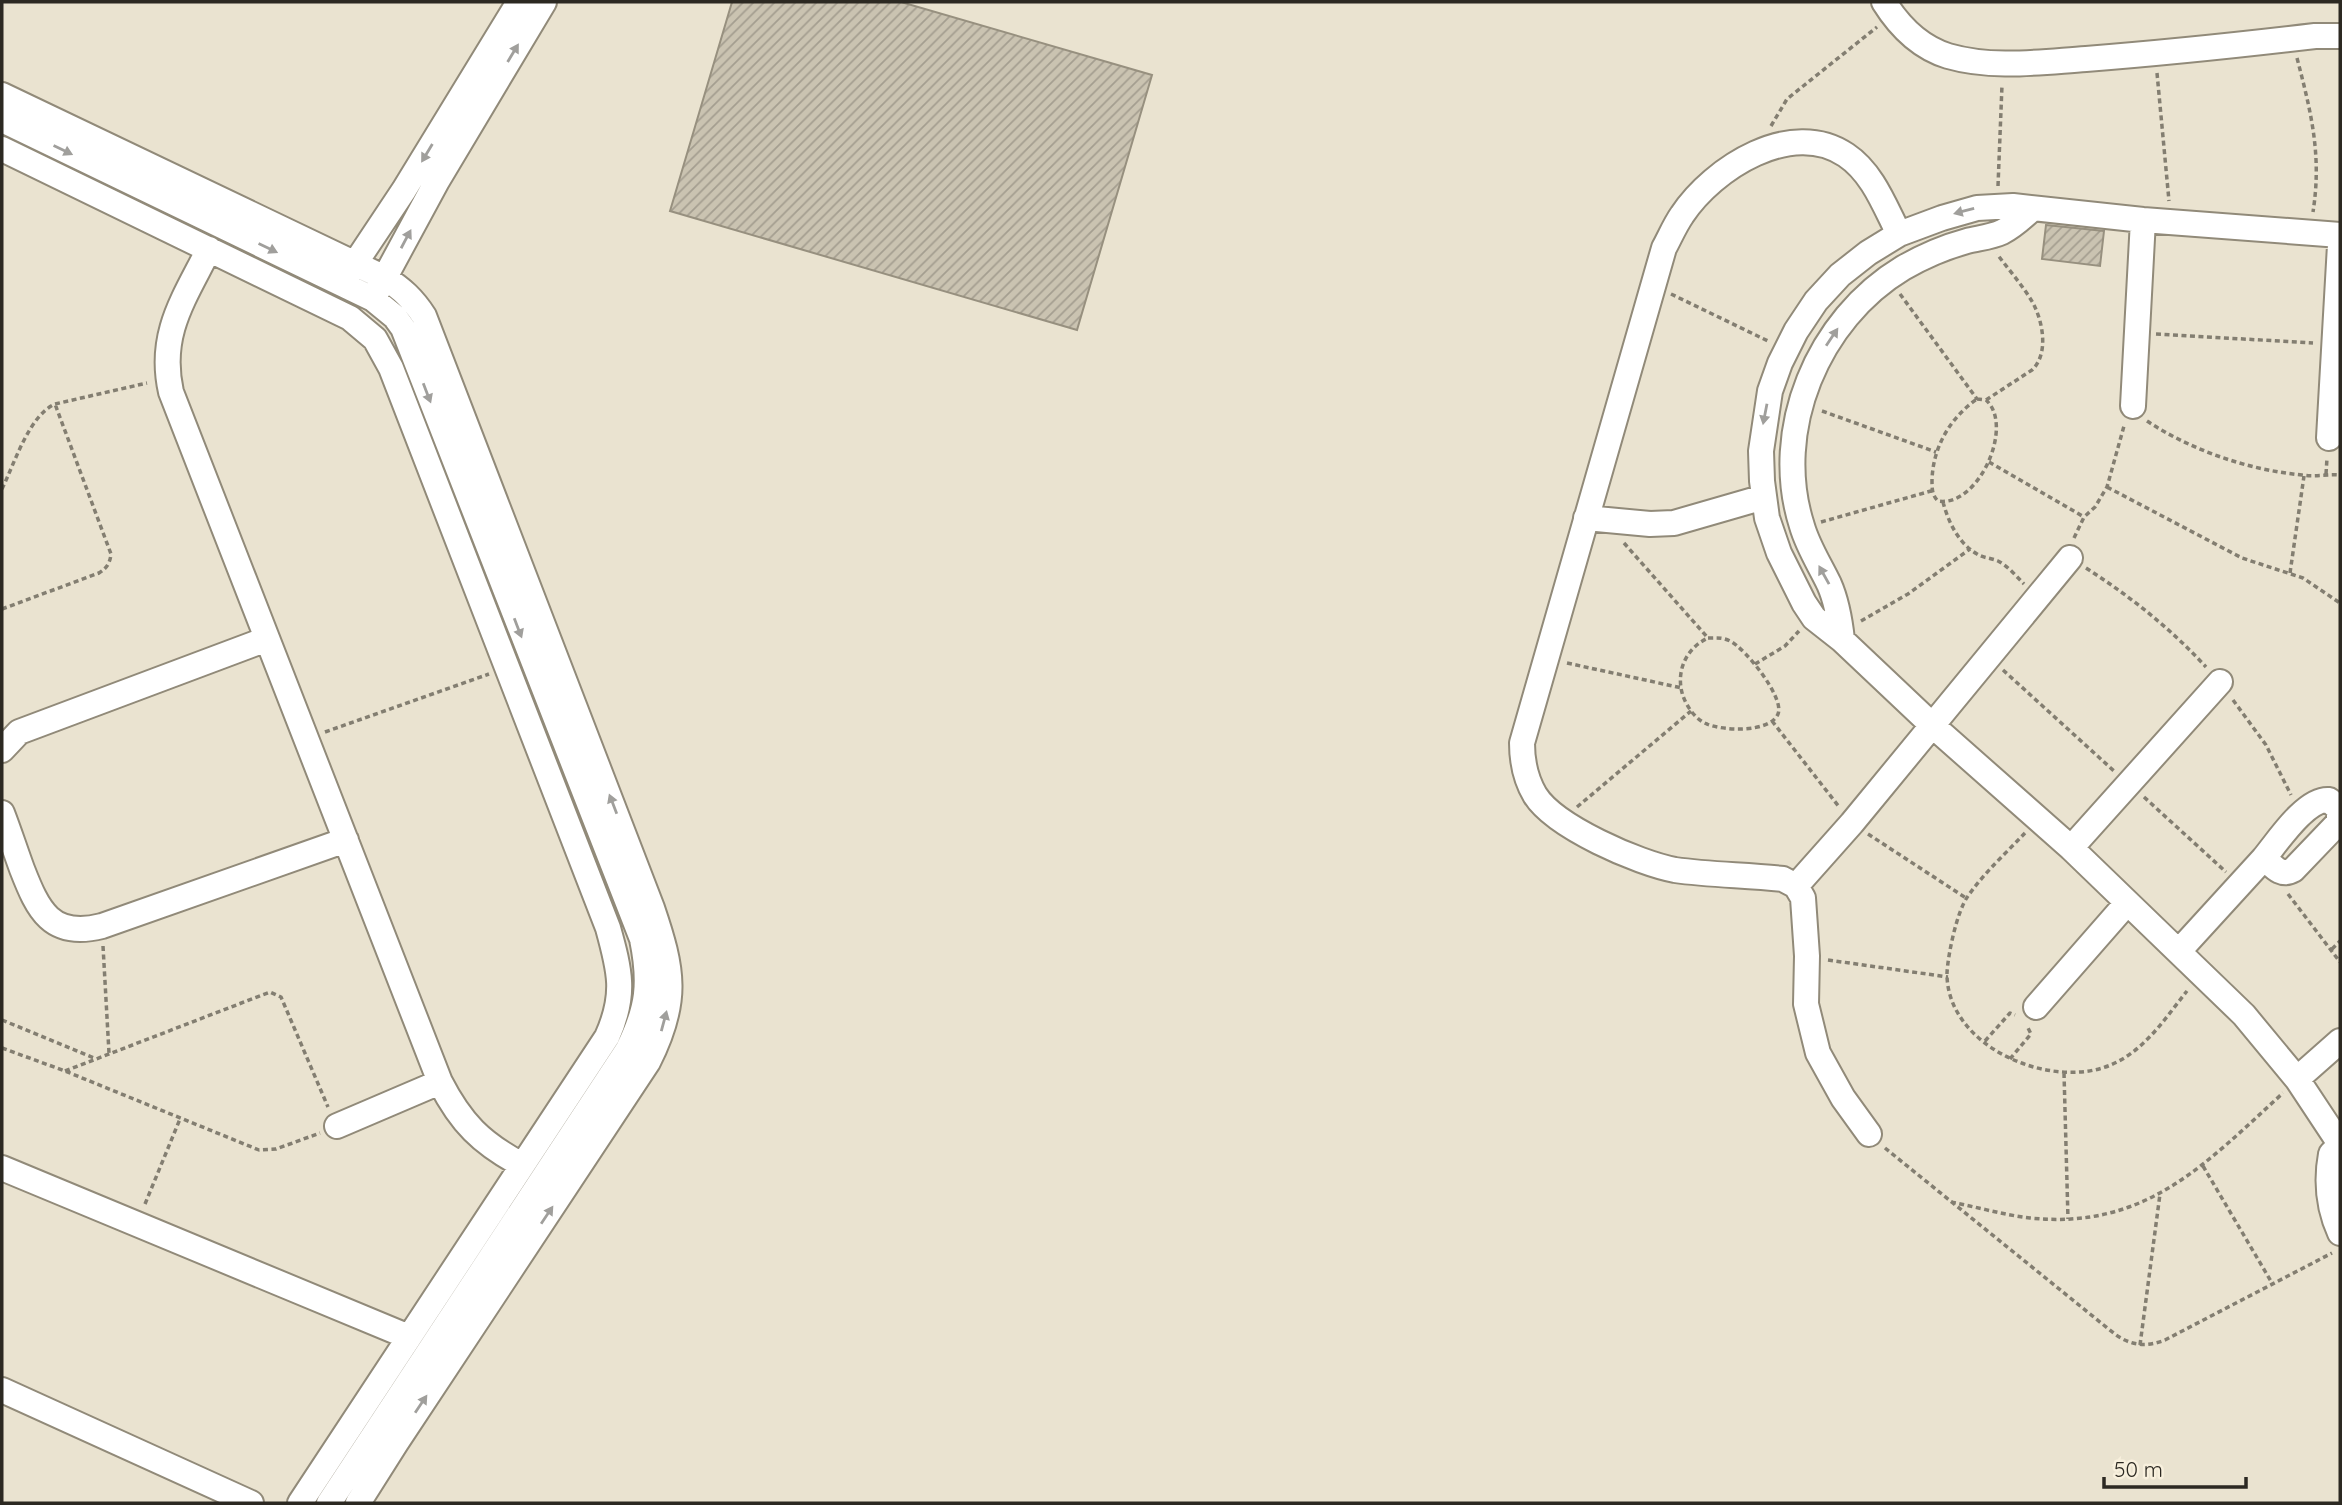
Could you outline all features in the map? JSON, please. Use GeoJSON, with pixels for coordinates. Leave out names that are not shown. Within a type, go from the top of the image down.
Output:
{"type":"FeatureCollection","features":[{"type":"Feature","properties":{"kind":"street"},"geometry":{"type":"LineString","coordinates":[[348,274],[404,190],[456,127],[529,6]]}},
{"type":"Feature","properties":{"kind":"street"},"geometry":{"type":"LineString","coordinates":[[1888,8],[1909,34],[1927,47],[1947,55],[2003,65],[2156,54],[2340,36]]}},
{"type":"Feature","properties":{"kind":"street"},"geometry":{"type":"LineString","coordinates":[[2,95],[348,274]]}},
{"type":"Feature","properties":{"kind":"street"},"geometry":{"type":"LineString","coordinates":[[2,120],[379,288],[401,288],[414,301],[424,316],[665,946],[671,985],[666,1017],[648,1062],[376,1430],[300,1503]]}},
{"type":"Feature","properties":{"kind":"street"},"geometry":{"type":"LineString","coordinates":[[379,288],[437,181],[456,127]]}},
{"type":"Feature","properties":{"kind":"street"},"geometry":{"type":"LineString","coordinates":[[1869,1134],[1843,1098],[1818,1054],[1806,1004],[1804,905],[1796,886],[1783,879],[1675,870],[1648,863],[1597,841],[1548,810],[1536,796],[1527,780],[1522,762],[1522,743],[1545,658],[1595,519],[1664,248],[1682,214],[1708,185],[1739,162],[1792,142],[1811,142],[1829,146],[1860,167],[1872,182],[1899,234]]}},
{"type":"Feature","properties":{"kind":"street"},"geometry":{"type":"LineString","coordinates":[[5,159],[209,249],[350,318],[375,339],[391,368],[488,584],[642,939],[648,967],[648,995],[640,1023],[628,1049],[329,1503]]}},
{"type":"Feature","properties":{"kind":"street"},"geometry":{"type":"LineString","coordinates":[[2340,234],[2171,222],[1998,205],[1959,212],[1899,234],[1840,275],[1816,301],[1796,331],[1770,391],[1763,421],[1761,451],[1768,518],[1779,553],[1808,610],[1827,631],[1842,636],[1933,726],[2071,848],[2179,951],[2244,1015],[2297,1079],[2340,1144],[2331,1154],[2329,1166],[2329,1193],[2334,1221],[2340,1233]]}},
{"type":"Feature","properties":{"kind":"street"},"geometry":{"type":"LineString","coordinates":[[1842,636],[1836,601],[1802,528],[1796,502],[1794,436],[1801,403],[1812,372],[1828,341],[1849,313],[1874,289],[1902,269],[1933,253],[2003,232],[2032,209]]}},
{"type":"Feature","properties":{"kind":"street"},"geometry":{"type":"LineString","coordinates":[[2133,406],[2143,219]]}},
{"type":"Feature","properties":{"kind":"street"},"geometry":{"type":"LineString","coordinates":[[2329,438],[2340,245]]}},
{"type":"Feature","properties":{"kind":"street"},"geometry":{"type":"LineString","coordinates":[[209,249],[172,326],[167,343],[171,392],[440,1082],[454,1108],[472,1131],[495,1150],[522,1164]]}},
{"type":"Feature","properties":{"kind":"street"},"geometry":{"type":"LineString","coordinates":[[358,1503],[376,1430],[409,1337],[607,1037],[619,1004],[621,986],[620,969],[608,928],[507,667],[488,584],[403,328],[379,288]]}},
{"type":"Feature","properties":{"kind":"street"},"geometry":{"type":"LineString","coordinates":[[1783,356],[1812,372]]}},
{"type":"Feature","properties":{"kind":"street"},"geometry":{"type":"LineString","coordinates":[[1595,519],[1650,524],[1674,523],[1764,497]]}},
{"type":"Feature","properties":{"kind":"street"},"geometry":{"type":"LineString","coordinates":[[1796,886],[1852,823],[2070,558]]}},
{"type":"Feature","properties":{"kind":"street"},"geometry":{"type":"LineString","coordinates":[[2,750],[19,732],[267,639]]}},
{"type":"Feature","properties":{"kind":"street"},"geometry":{"type":"LineString","coordinates":[[2071,848],[2220,682]]}},
{"type":"Feature","properties":{"kind":"street"},"geometry":{"type":"LineString","coordinates":[[2,813],[34,901],[43,914],[55,924],[70,929],[87,930],[102,926],[346,840]]}},
{"type":"Feature","properties":{"kind":"street"},"geometry":{"type":"LineString","coordinates":[[2179,951],[2272,865]]}},
{"type":"Feature","properties":{"kind":"street"},"geometry":{"type":"LineString","coordinates":[[2036,1007],[2127,903]]}},
{"type":"Feature","properties":{"kind":"street"},"geometry":{"type":"LineString","coordinates":[[2297,1079],[2340,1041]]}},
{"type":"Feature","properties":{"kind":"street"},"geometry":{"type":"LineString","coordinates":[[337,1126],[440,1082]]}},
{"type":"Feature","properties":{"kind":"street"},"geometry":{"type":"LineString","coordinates":[[2,1168],[409,1337]]}},
{"type":"Feature","properties":{"kind":"street"},"geometry":{"type":"LineString","coordinates":[[477,1234],[499,1248]]}},
{"type":"Feature","properties":{"kind":"street"},"geometry":{"type":"LineString","coordinates":[[2,1390],[251,1503]]}},
{"type":"Feature","properties":{"kind":"path"},"geometry":{"type":"LineString","coordinates":[[1760,152],[1773,120],[1787,99],[1888,8]]}},
{"type":"Feature","properties":{"kind":"path"},"geometry":{"type":"LineString","coordinates":[[2292,39],[2312,118],[2316,146],[2316,194],[2308,232]]}},
{"type":"Feature","properties":{"kind":"path"},"geometry":{"type":"LineString","coordinates":[[2156,54],[2171,222]]}},
{"type":"Feature","properties":{"kind":"path"},"geometry":{"type":"LineString","coordinates":[[1998,205],[2003,65]]}},
{"type":"Feature","properties":{"kind":"path"},"geometry":{"type":"LineString","coordinates":[[1985,238],[2033,303],[2038,315],[2043,353],[2032,370],[1986,400],[1977,400],[1953,421],[1936,452],[1932,491],[1934,499],[1943,502],[1953,499],[1970,488],[1989,462],[1995,429],[1992,407],[1986,400]]}},
{"type":"Feature","properties":{"kind":"path"},"geometry":{"type":"LineString","coordinates":[[1888,279],[1977,400]]}},
{"type":"Feature","properties":{"kind":"path"},"geometry":{"type":"LineString","coordinates":[[1653,286],[1783,356]]}},
{"type":"Feature","properties":{"kind":"path"},"geometry":{"type":"LineString","coordinates":[[2137,333],[2334,344]]}},
{"type":"Feature","properties":{"kind":"path"},"geometry":{"type":"LineString","coordinates":[[2,489],[43,410],[55,404],[168,378]]}},
{"type":"Feature","properties":{"kind":"path"},"geometry":{"type":"LineString","coordinates":[[1801,403],[1936,452]]}},
{"type":"Feature","properties":{"kind":"path"},"geometry":{"type":"LineString","coordinates":[[2,609],[99,573],[106,569],[110,562],[111,554],[55,404]]}},
{"type":"Feature","properties":{"kind":"path"},"geometry":{"type":"LineString","coordinates":[[2070,558],[2073,541],[2084,517],[2095,507],[2107,486],[2121,433],[2133,406],[2142,417],[2161,430],[2217,456],[2304,476],[2340,475]]}},
{"type":"Feature","properties":{"kind":"path"},"geometry":{"type":"LineString","coordinates":[[1989,462],[2084,517]]}},
{"type":"Feature","properties":{"kind":"path"},"geometry":{"type":"LineString","coordinates":[[2290,573],[2304,476]]}},
{"type":"Feature","properties":{"kind":"path"},"geometry":{"type":"LineString","coordinates":[[2107,486],[2242,558],[2316,584],[2340,603]]}},
{"type":"Feature","properties":{"kind":"path"},"geometry":{"type":"LineString","coordinates":[[1802,528],[1932,491]]}},
{"type":"Feature","properties":{"kind":"path"},"geometry":{"type":"LineString","coordinates":[[1943,502],[1956,533],[1970,549],[2007,567],[2038,598]]}},
{"type":"Feature","properties":{"kind":"path"},"geometry":{"type":"LineString","coordinates":[[1595,519],[1709,638]]}},
{"type":"Feature","properties":{"kind":"path"},"geometry":{"type":"LineString","coordinates":[[1842,636],[1908,594],[1970,549]]}},
{"type":"Feature","properties":{"kind":"path"},"geometry":{"type":"LineString","coordinates":[[1754,664],[1793,639],[1808,610]]}},
{"type":"Feature","properties":{"kind":"path"},"geometry":{"type":"LineString","coordinates":[[1709,638],[1731,641],[1754,664],[1778,700],[1778,713],[1772,721],[1749,728],[1726,728],[1708,725],[1691,711],[1682,688],[1682,670],[1687,654],[1709,638]]}},
{"type":"Feature","properties":{"kind":"path"},"geometry":{"type":"LineString","coordinates":[[1545,658],[1682,688]]}},
{"type":"Feature","properties":{"kind":"path"},"geometry":{"type":"LineString","coordinates":[[306,738],[507,667]]}},
{"type":"Feature","properties":{"kind":"path"},"geometry":{"type":"LineString","coordinates":[[1562,819],[1691,711]]}},
{"type":"Feature","properties":{"kind":"path"},"geometry":{"type":"LineString","coordinates":[[1772,721],[1852,823],[1966,898]]}},
{"type":"Feature","properties":{"kind":"path"},"geometry":{"type":"LineString","coordinates":[[2272,865],[2288,894],[2340,962]]}},
{"type":"Feature","properties":{"kind":"path"},"geometry":{"type":"LineString","coordinates":[[102,926],[109,1054]]}},
{"type":"Feature","properties":{"kind":"path"},"geometry":{"type":"LineString","coordinates":[[2332,949],[2340,941]]}},
{"type":"Feature","properties":{"kind":"path"},"geometry":{"type":"LineString","coordinates":[[1807,956],[1948,977]]}},
{"type":"Feature","properties":{"kind":"path"},"geometry":{"type":"LineString","coordinates":[[2,1048],[259,1150],[276,1149],[337,1126],[281,998],[276,993],[264,994],[65,1071]]}},
{"type":"Feature","properties":{"kind":"path"},"geometry":{"type":"LineString","coordinates":[[1985,1041],[2010,1013],[2013,1013],[2031,1033],[2010,1059]]}},
{"type":"Feature","properties":{"kind":"path"},"geometry":{"type":"LineString","coordinates":[[2,1020],[96,1059]]}},
{"type":"Feature","properties":{"kind":"path"},"geometry":{"type":"LineString","coordinates":[[2064,1073],[2067,1219]]}},
{"type":"Feature","properties":{"kind":"path"},"geometry":{"type":"LineString","coordinates":[[1949,1202],[2028,1218],[2067,1219],[2105,1214],[2160,1194],[2203,1166],[2297,1079]]}},
{"type":"Feature","properties":{"kind":"path"},"geometry":{"type":"LineString","coordinates":[[137,1224],[180,1119]]}},
{"type":"Feature","properties":{"kind":"path"},"geometry":{"type":"LineString","coordinates":[[1869,1134],[1949,1202],[2116,1335],[2140,1345],[2165,1340],[2340,1249]]}},
{"type":"Feature","properties":{"kind":"path"},"geometry":{"type":"LineString","coordinates":[[2203,1166],[2272,1283]]}},
{"type":"Feature","properties":{"kind":"path"},"geometry":{"type":"LineString","coordinates":[[2140,1345],[2160,1194]]}},
{"type":"Feature","properties":{"kind":"building"},"geometry":{"type":"Polygon","coordinates":[[[732,2],[901,2],[1152,75],[1077,330],[670,211],[732,2]]]}},
{"type":"Feature","properties":{"kind":"building"},"geometry":{"type":"Polygon","coordinates":[[[2046,225],[2104,231],[2100,266],[2042,259],[2046,225]]]}}]}
